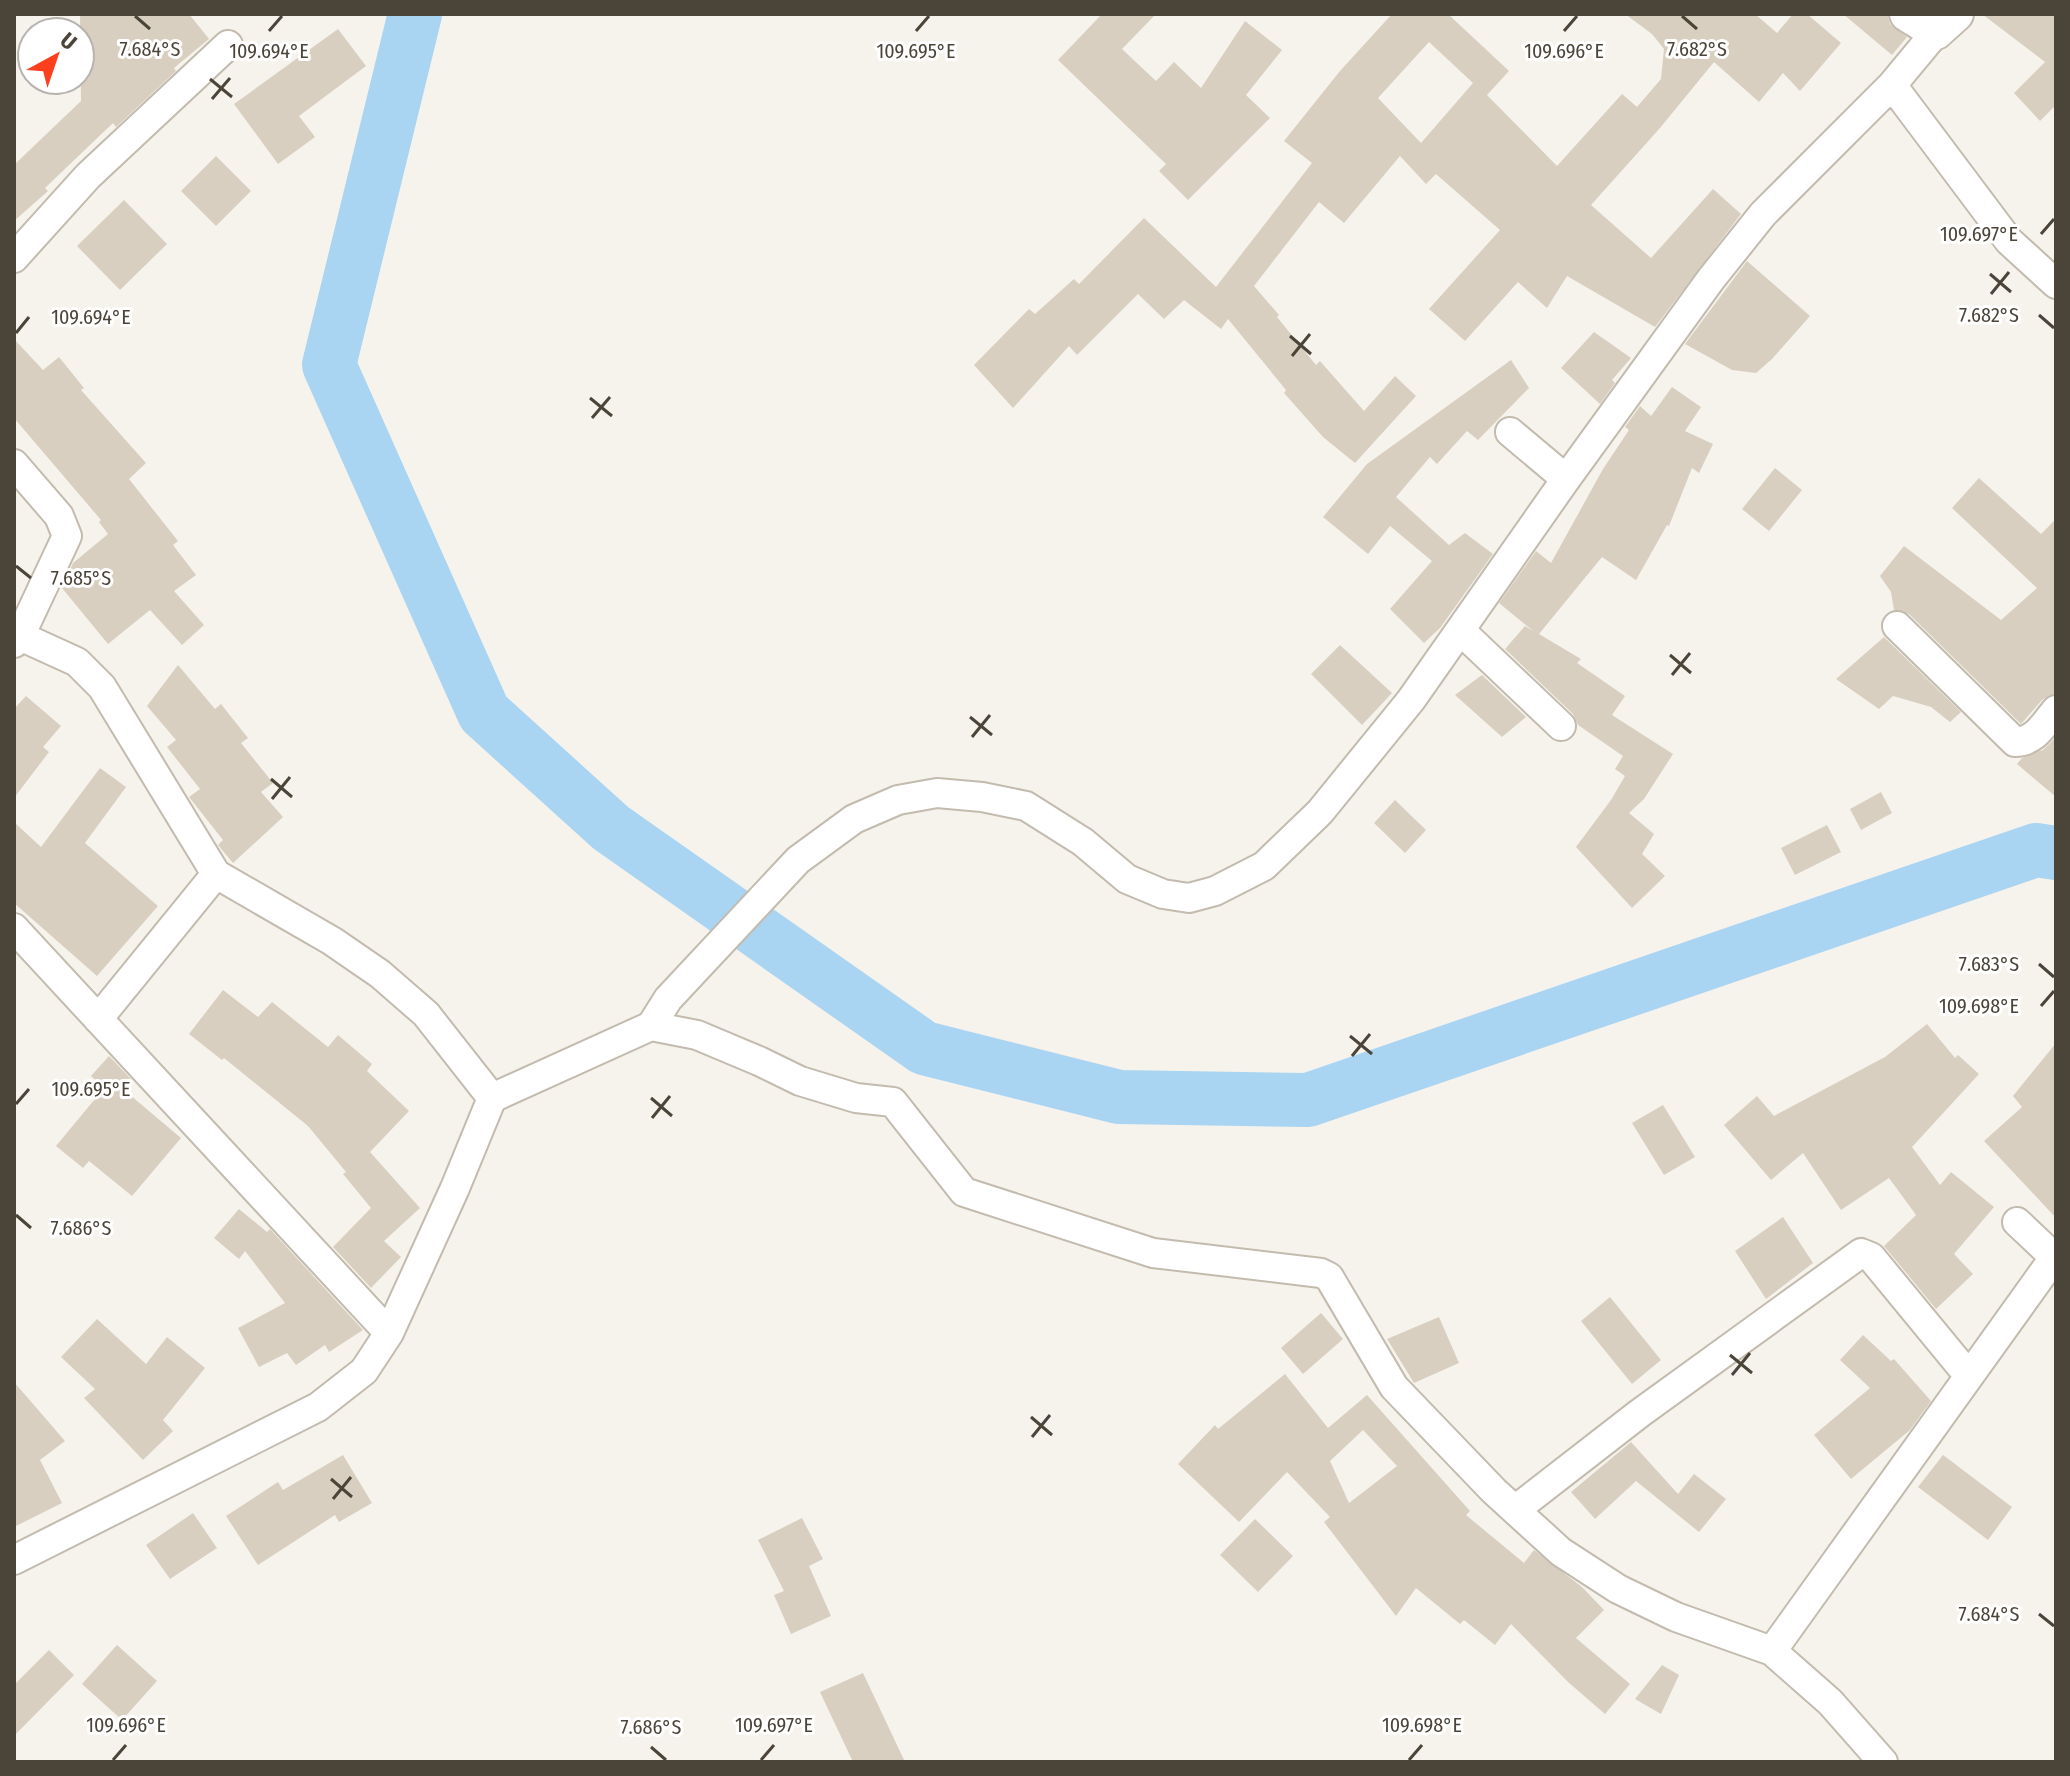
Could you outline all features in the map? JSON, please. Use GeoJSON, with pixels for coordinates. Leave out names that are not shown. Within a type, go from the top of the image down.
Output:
{"type":"FeatureCollection","features":[{"type":"Feature","properties":{"kind":"street"},"geometry":{"type":"LineString","coordinates":[[17,1554],[318,1407],[364,1371],[389,1333],[492,1098],[651,1026],[668,999],[798,860],[854,819],[898,800],[937,793],[982,797],[1026,806],[1083,842],[1127,879],[1163,894],[1189,898],[1215,891],[1264,866],[1320,812],[1411,700],[1566,479],[1711,279],[1763,214],[1892,85],[1946,23],[1907,14]]}},
{"type":"Feature","properties":{"kind":"street"},"geometry":{"type":"LineString","coordinates":[[14,258],[88,176],[228,45]]}},
{"type":"Feature","properties":{"kind":"street"},"geometry":{"type":"LineString","coordinates":[[1892,85],[2009,241],[2056,284]]}},
{"type":"Feature","properties":{"kind":"street"},"geometry":{"type":"LineString","coordinates":[[1510,432],[1566,479]]}},
{"type":"Feature","properties":{"kind":"street"},"geometry":{"type":"LineString","coordinates":[[14,464],[59,516],[67,536],[16,636],[77,662],[102,687],[216,874],[332,941],[380,974],[426,1014],[492,1098]]}},
{"type":"Feature","properties":{"kind":"street"},"geometry":{"type":"LineString","coordinates":[[1897,626],[2015,742],[2025,742],[2033,737],[2056,710]]}},
{"type":"Feature","properties":{"kind":"street"},"geometry":{"type":"LineString","coordinates":[[1461,631],[1561,726]]}},
{"type":"Feature","properties":{"kind":"street"},"geometry":{"type":"LineString","coordinates":[[98,1019],[216,874]]}},
{"type":"Feature","properties":{"kind":"street"},"geometry":{"type":"LineString","coordinates":[[14,928],[389,1333]]}},
{"type":"Feature","properties":{"kind":"street"},"geometry":{"type":"LineString","coordinates":[[651,1026],[697,1035],[800,1081],[856,1098],[893,1102],[964,1192],[1153,1253],[1321,1273],[1329,1277],[1394,1387],[1515,1510],[1561,1552],[1618,1589],[1676,1617],[1772,1651],[1830,1702],[1883,1762]]}},
{"type":"Feature","properties":{"kind":"street"},"geometry":{"type":"LineString","coordinates":[[1772,1651],[2055,1256],[2017,1222]]}},
{"type":"Feature","properties":{"kind":"street"},"geometry":{"type":"LineString","coordinates":[[1515,1510],[1640,1413],[1861,1253],[1871,1257],[1969,1376]]}},
{"type":"Feature","properties":{"kind":"building"},"geometry":{"type":"Polygon","coordinates":[[[189,14],[209,39],[174,68],[176,71],[116,127],[113,123],[45,188],[48,191],[14,221],[14,165],[81,101],[81,96],[96,96],[96,16],[80,16],[189,14]]]}},
{"type":"Feature","properties":{"kind":"building"},"geometry":{"type":"Polygon","coordinates":[[[1102,14],[1156,14],[1122,49],[1156,81],[1174,62],[1201,88],[1245,21],[1282,50],[1246,95],[1270,118],[1188,200],[1159,171],[1166,164],[1058,60],[1102,14]]]}},
{"type":"Feature","properties":{"kind":"building"},"geometry":{"type":"Polygon","coordinates":[[[1392,14],[1448,14],[1509,71],[1487,95],[1557,166],[1622,94],[1637,107],[1661,79],[1664,49],[1652,34],[1625,14],[1755,14],[1777,33],[1793,14],[1807,14],[1841,43],[1800,91],[1783,73],[1759,102],[1714,62],[1591,205],[1651,258],[1713,189],[1741,214],[1655,327],[1567,276],[1547,308],[1518,282],[1465,341],[1429,309],[1500,230],[1436,174],[1426,184],[1400,156],[1344,223],[1319,202],[1254,286],[1316,365],[1320,361],[1364,411],[1395,376],[1416,396],[1355,463],[1323,437],[1284,393],[1286,390],[1228,319],[1221,329],[1184,300],[1164,319],[1138,294],[1077,355],[1069,346],[1013,408],[974,365],[1029,309],[1035,314],[1074,279],[1079,284],[1144,218],[1216,287],[1312,163],[1284,141],[1340,71],[1392,14]],[[1429,42],[1378,98],[1421,143],[1473,83],[1429,42]]]}},
{"type":"Feature","properties":{"kind":"building"},"geometry":{"type":"Polygon","coordinates":[[[1843,14],[1887,14],[1890,24],[1907,37],[1892,55],[1843,14]]]}},
{"type":"Feature","properties":{"kind":"building"},"geometry":{"type":"Polygon","coordinates":[[[1982,14],[2056,14],[2056,105],[2040,121],[2014,93],[2045,62],[1982,14]]]}},
{"type":"Feature","properties":{"kind":"building"},"geometry":{"type":"Polygon","coordinates":[[[338,29],[366,66],[299,116],[315,137],[278,164],[234,104],[338,29]]]}},
{"type":"Feature","properties":{"kind":"building"},"geometry":{"type":"Polygon","coordinates":[[[216,156],[251,191],[216,226],[181,191],[216,156]]]}},
{"type":"Feature","properties":{"kind":"building"},"geometry":{"type":"Polygon","coordinates":[[[124,200],[167,244],[120,290],[77,246],[124,200]]]}},
{"type":"Feature","properties":{"kind":"building"},"geometry":{"type":"Polygon","coordinates":[[[1747,261],[1810,316],[1756,373],[1732,370],[1685,344],[1747,261]]]}},
{"type":"Feature","properties":{"kind":"building"},"geometry":{"type":"Polygon","coordinates":[[[1594,332],[1631,358],[1612,380],[1615,383],[1600,404],[1561,368],[1594,332]]]}},
{"type":"Feature","properties":{"kind":"building"},"geometry":{"type":"Polygon","coordinates":[[[14,339],[43,370],[59,357],[84,388],[81,390],[146,463],[129,479],[178,541],[173,545],[196,575],[174,591],[204,625],[182,645],[150,610],[108,644],[62,588],[73,563],[108,534],[99,522],[101,520],[14,418],[14,339]]]}},
{"type":"Feature","properties":{"kind":"building"},"geometry":{"type":"Polygon","coordinates":[[[1511,360],[1529,388],[1478,440],[1467,431],[1437,464],[1430,457],[1396,497],[1449,545],[1465,533],[1493,554],[1440,628],[1424,643],[1390,609],[1432,561],[1390,526],[1368,554],[1323,517],[1367,464],[1511,360]]]}},
{"type":"Feature","properties":{"kind":"building"},"geometry":{"type":"Polygon","coordinates":[[[1672,387],[1701,407],[1685,431],[1713,444],[1699,473],[1692,468],[1669,526],[1636,580],[1602,557],[1539,634],[1581,659],[1577,663],[1625,696],[1612,715],[1673,754],[1644,799],[1629,813],[1654,834],[1642,854],[1665,876],[1632,908],[1576,847],[1625,776],[1615,769],[1623,756],[1578,725],[1573,714],[1505,649],[1525,626],[1533,631],[1499,603],[1536,551],[1551,563],[1603,469],[1629,430],[1625,427],[1640,406],[1651,416],[1672,387]]]}},
{"type":"Feature","properties":{"kind":"building"},"geometry":{"type":"Polygon","coordinates":[[[1775,468],[1802,490],[1769,531],[1742,509],[1775,468]]]}},
{"type":"Feature","properties":{"kind":"building"},"geometry":{"type":"Polygon","coordinates":[[[1979,478],[2041,534],[2056,519],[2056,693],[2043,699],[2021,724],[1909,614],[1894,610],[1891,592],[1880,576],[1904,546],[2001,620],[2037,588],[1952,508],[1979,478]]]}},
{"type":"Feature","properties":{"kind":"building"},"geometry":{"type":"Polygon","coordinates":[[[1884,637],[1961,712],[1950,722],[1931,707],[1893,696],[1879,709],[1836,679],[1884,637]]]}},
{"type":"Feature","properties":{"kind":"building"},"geometry":{"type":"Polygon","coordinates":[[[1340,645],[1392,693],[1362,725],[1311,674],[1340,645]]]}},
{"type":"Feature","properties":{"kind":"building"},"geometry":{"type":"Polygon","coordinates":[[[178,665],[215,709],[221,704],[248,738],[241,743],[273,783],[261,792],[283,817],[233,863],[218,845],[223,840],[189,797],[200,789],[167,747],[176,740],[147,706],[178,665]]]}},
{"type":"Feature","properties":{"kind":"building"},"geometry":{"type":"Polygon","coordinates":[[[1482,675],[1526,717],[1502,737],[1455,695],[1482,675]]]}},
{"type":"Feature","properties":{"kind":"building"},"geometry":{"type":"Polygon","coordinates":[[[26,696],[61,726],[43,747],[49,752],[14,798],[14,709],[26,696]]]}},
{"type":"Feature","properties":{"kind":"building"},"geometry":{"type":"Polygon","coordinates":[[[2056,737],[2056,797],[2017,764],[2022,758],[2043,750],[2056,737]]]}},
{"type":"Feature","properties":{"kind":"building"},"geometry":{"type":"Polygon","coordinates":[[[100,768],[126,787],[85,843],[158,906],[97,976],[14,903],[14,822],[41,847],[100,768]]]}},
{"type":"Feature","properties":{"kind":"building"},"geometry":{"type":"Polygon","coordinates":[[[1881,792],[1892,813],[1861,830],[1850,809],[1881,792]]]}},
{"type":"Feature","properties":{"kind":"building"},"geometry":{"type":"Polygon","coordinates":[[[1395,800],[1426,830],[1405,853],[1374,823],[1395,800]]]}},
{"type":"Feature","properties":{"kind":"building"},"geometry":{"type":"Polygon","coordinates":[[[1827,825],[1841,852],[1795,875],[1781,848],[1827,825]]]}},
{"type":"Feature","properties":{"kind":"building"},"geometry":{"type":"Polygon","coordinates":[[[223,990],[258,1017],[272,1002],[328,1047],[338,1035],[372,1064],[367,1071],[409,1111],[370,1152],[420,1208],[384,1241],[401,1257],[371,1288],[333,1247],[371,1208],[343,1174],[346,1172],[308,1126],[224,1058],[222,1060],[189,1034],[223,990]]]}},
{"type":"Feature","properties":{"kind":"building"},"geometry":{"type":"Polygon","coordinates":[[[1927,1024],[1955,1058],[1958,1055],[1979,1074],[1912,1147],[1940,1185],[1951,1172],[1994,1207],[1954,1254],[1973,1274],[1936,1309],[1884,1246],[1916,1215],[1889,1178],[1841,1210],[1803,1153],[1771,1180],[1724,1125],[1757,1096],[1774,1116],[1885,1057],[1927,1024]]]}},
{"type":"Feature","properties":{"kind":"building"},"geometry":{"type":"Polygon","coordinates":[[[2056,1043],[2056,1218],[1984,1141],[2022,1107],[2013,1096],[2056,1043]]]}},
{"type":"Feature","properties":{"kind":"building"},"geometry":{"type":"Polygon","coordinates":[[[109,1056],[132,1080],[124,1090],[181,1138],[132,1196],[89,1161],[83,1168],[56,1146],[104,1088],[91,1076],[109,1056]]]}},
{"type":"Feature","properties":{"kind":"building"},"geometry":{"type":"Polygon","coordinates":[[[1663,1105],[1695,1157],[1664,1175],[1632,1123],[1663,1105]]]}},
{"type":"Feature","properties":{"kind":"building"},"geometry":{"type":"Polygon","coordinates":[[[239,1209],[267,1232],[270,1229],[363,1330],[329,1352],[325,1345],[296,1365],[287,1353],[259,1367],[238,1328],[285,1303],[245,1251],[239,1259],[214,1238],[239,1209]]]}},
{"type":"Feature","properties":{"kind":"building"},"geometry":{"type":"Polygon","coordinates":[[[1783,1217],[1813,1263],[1766,1299],[1735,1251],[1783,1217]]]}},
{"type":"Feature","properties":{"kind":"building"},"geometry":{"type":"Polygon","coordinates":[[[1610,1297],[1661,1360],[1632,1384],[1581,1321],[1610,1297]]]}},
{"type":"Feature","properties":{"kind":"building"},"geometry":{"type":"Polygon","coordinates":[[[1321,1313],[1343,1339],[1303,1374],[1281,1348],[1321,1313]]]}},
{"type":"Feature","properties":{"kind":"building"},"geometry":{"type":"Polygon","coordinates":[[[1439,1317],[1459,1363],[1414,1383],[1387,1339],[1439,1317]]]}},
{"type":"Feature","properties":{"kind":"building"},"geometry":{"type":"Polygon","coordinates":[[[97,1319],[146,1364],[167,1337],[205,1368],[163,1420],[173,1431],[143,1460],[84,1398],[95,1389],[61,1357],[97,1319]]]}},
{"type":"Feature","properties":{"kind":"building"},"geometry":{"type":"Polygon","coordinates":[[[1863,1335],[1891,1361],[1894,1359],[1931,1401],[1910,1430],[1851,1479],[1814,1435],[1870,1388],[1840,1360],[1863,1335]]]}},
{"type":"Feature","properties":{"kind":"building"},"geometry":{"type":"Polygon","coordinates":[[[1285,1374],[1328,1428],[1367,1395],[1470,1511],[1466,1515],[1524,1563],[1534,1550],[1582,1587],[1604,1610],[1576,1638],[1630,1684],[1605,1714],[1568,1682],[1511,1624],[1495,1645],[1464,1620],[1460,1624],[1416,1588],[1396,1616],[1324,1522],[1330,1517],[1287,1472],[1239,1522],[1178,1464],[1215,1425],[1218,1429],[1285,1374]],[[1363,1430],[1330,1461],[1349,1503],[1397,1466],[1363,1430]]]}},
{"type":"Feature","properties":{"kind":"building"},"geometry":{"type":"Polygon","coordinates":[[[14,1382],[65,1441],[40,1460],[62,1503],[14,1527],[14,1382]]]}},
{"type":"Feature","properties":{"kind":"building"},"geometry":{"type":"Polygon","coordinates":[[[1631,1442],[1678,1494],[1694,1474],[1726,1499],[1699,1532],[1636,1481],[1595,1519],[1571,1492],[1631,1442]]]}},
{"type":"Feature","properties":{"kind":"building"},"geometry":{"type":"Polygon","coordinates":[[[343,1455],[372,1503],[339,1522],[335,1515],[258,1565],[226,1516],[278,1482],[283,1490],[343,1455]]]}},
{"type":"Feature","properties":{"kind":"building"},"geometry":{"type":"Polygon","coordinates":[[[1943,1455],[2012,1507],[1988,1540],[1918,1487],[1943,1455]]]}},
{"type":"Feature","properties":{"kind":"building"},"geometry":{"type":"Polygon","coordinates":[[[193,1513],[217,1548],[170,1579],[146,1545],[193,1513]]]}},
{"type":"Feature","properties":{"kind":"building"},"geometry":{"type":"Polygon","coordinates":[[[802,1518],[823,1559],[809,1566],[831,1616],[791,1634],[774,1595],[784,1591],[758,1540],[802,1518]]]}},
{"type":"Feature","properties":{"kind":"building"},"geometry":{"type":"Polygon","coordinates":[[[1255,1519],[1293,1556],[1258,1592],[1220,1555],[1255,1519]]]}},
{"type":"Feature","properties":{"kind":"building"},"geometry":{"type":"Polygon","coordinates":[[[117,1645],[157,1681],[122,1720],[82,1684],[117,1645]]]}},
{"type":"Feature","properties":{"kind":"building"},"geometry":{"type":"Polygon","coordinates":[[[49,1650],[74,1675],[14,1736],[14,1685],[49,1650]]]}},
{"type":"Feature","properties":{"kind":"building"},"geometry":{"type":"Polygon","coordinates":[[[1662,1665],[1679,1675],[1661,1714],[1635,1699],[1662,1665]]]}},
{"type":"Feature","properties":{"kind":"building"},"geometry":{"type":"Polygon","coordinates":[[[863,1673],[905,1762],[853,1762],[820,1692],[863,1673]]]}},
{"type":"Feature","properties":{"kind":"waterway"},"geometry":{"type":"LineString","coordinates":[[415,14],[329,365],[484,713],[611,828],[924,1048],[1119,1097],[1308,1100],[2036,850],[2056,853]]}}]}
